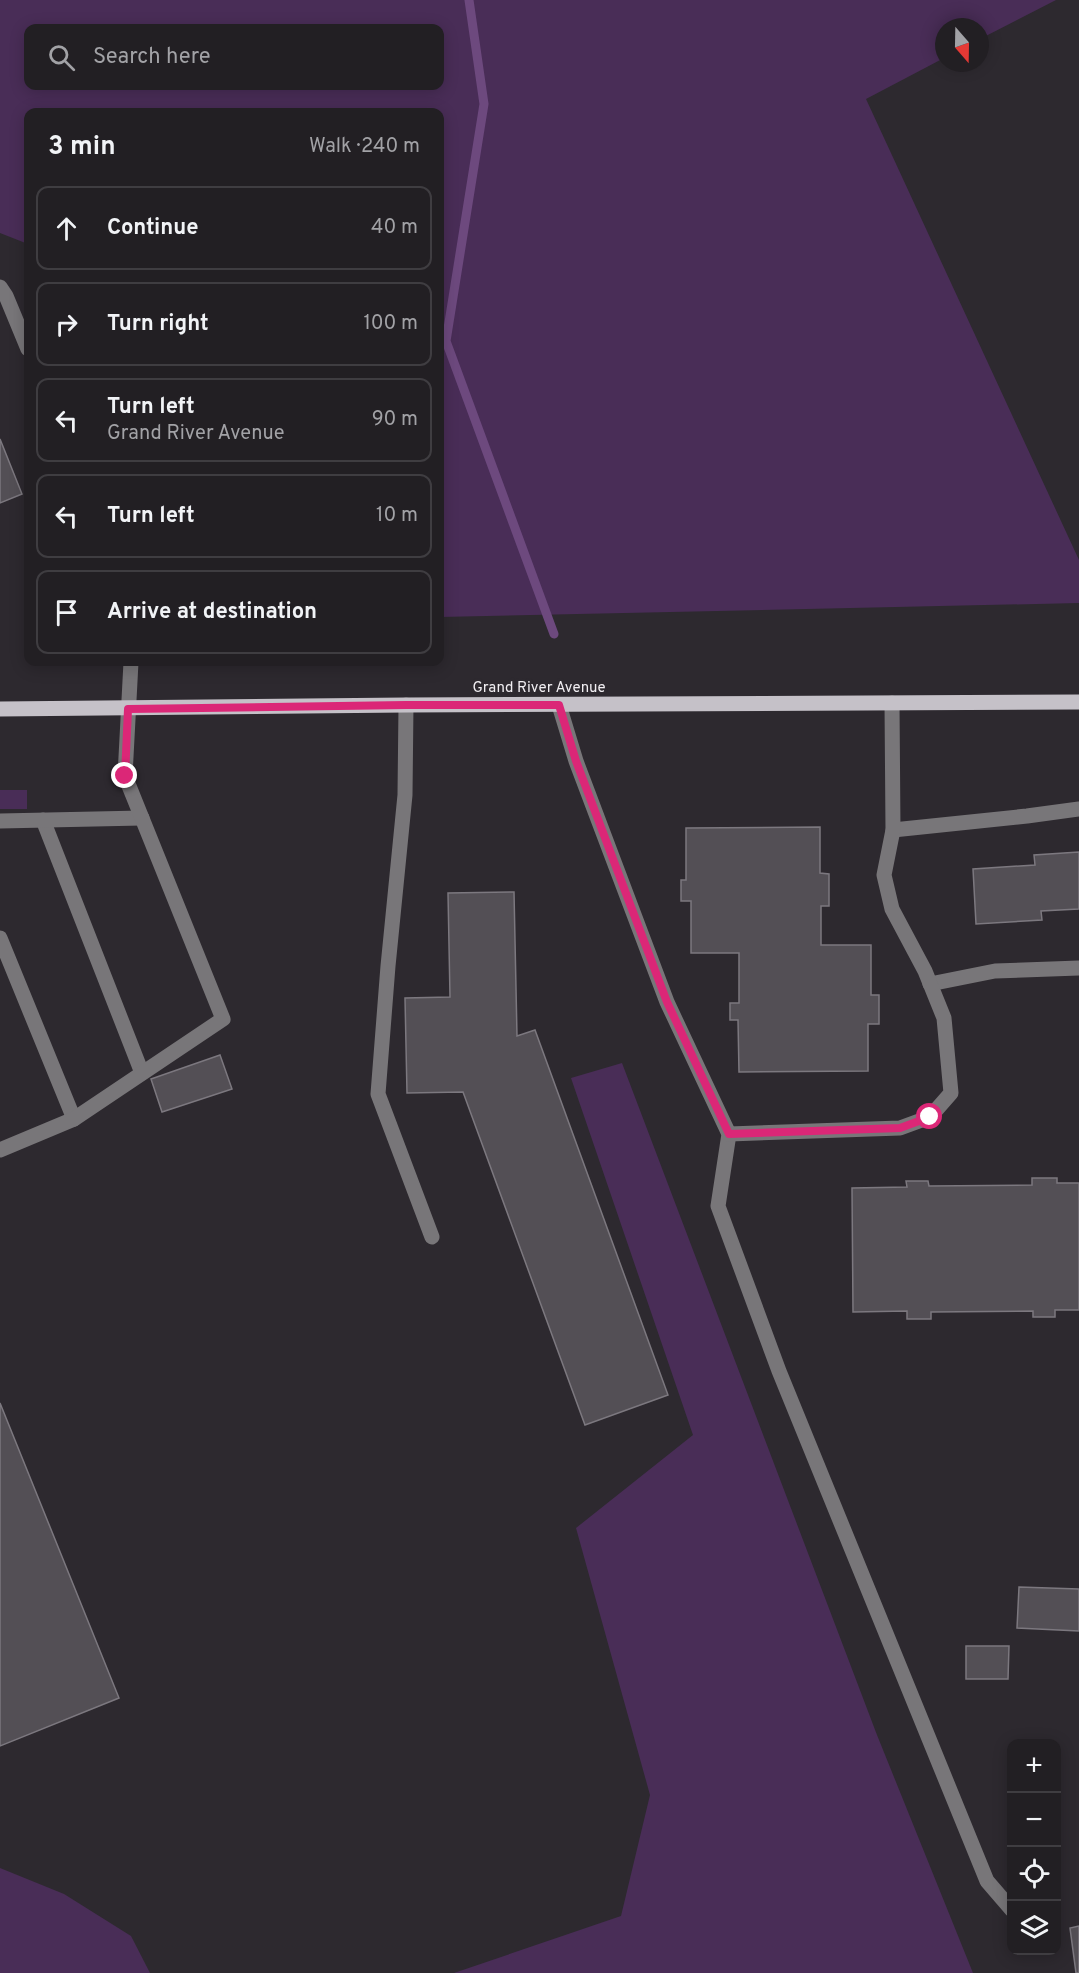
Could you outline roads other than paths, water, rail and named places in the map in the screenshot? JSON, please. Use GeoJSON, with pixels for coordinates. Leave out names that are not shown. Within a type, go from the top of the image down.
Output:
{"type":"FeatureCollection","features":[{"type":"Feature","properties":{"kind":"main road","name":"Grand River Avenue"},"geometry":{"type":"LineString","coordinates":[[0,710],[406,705],[1079,702]]}},
{"type":"Feature","properties":{"kind":"lane"},"geometry":{"type":"LineString","coordinates":[[0,287],[24,339]]}},
{"type":"Feature","properties":{"kind":"lane"},"geometry":{"type":"LineString","coordinates":[[0,1150],[74,1119],[223,1019],[125,776],[132,666]]}},
{"type":"Feature","properties":{"kind":"lane"},"geometry":{"type":"LineString","coordinates":[[729,1134],[900,1128],[930,1117],[951,1093],[944,1018],[930,984],[892,909],[884,876],[893,830],[892,703]]}},
{"type":"Feature","properties":{"kind":"lane"},"geometry":{"type":"LineString","coordinates":[[406,705],[405,795],[387,966],[378,1094],[432,1237]]}},
{"type":"Feature","properties":{"kind":"lane"},"geometry":{"type":"LineString","coordinates":[[559,705],[576,761],[667,1002],[729,1134],[718,1206],[779,1371],[987,1881],[1007,1905]]}},
{"type":"Feature","properties":{"kind":"lane"},"geometry":{"type":"LineString","coordinates":[[893,830],[1079,809]]}},
{"type":"Feature","properties":{"kind":"lane"},"geometry":{"type":"LineString","coordinates":[[0,820],[142,818]]}},
{"type":"Feature","properties":{"kind":"lane"},"geometry":{"type":"LineString","coordinates":[[43,820],[142,1073]]}},
{"type":"Feature","properties":{"kind":"lane"},"geometry":{"type":"LineString","coordinates":[[0,938],[74,1119]]}},
{"type":"Feature","properties":{"kind":"lane"},"geometry":{"type":"LineString","coordinates":[[930,984],[995,971],[1079,968]]}},
{"type":"Feature","properties":{"kind":"waterway"},"geometry":{"type":"LineString","coordinates":[[469,0],[484,104],[446,341],[554,634]]}}]}
